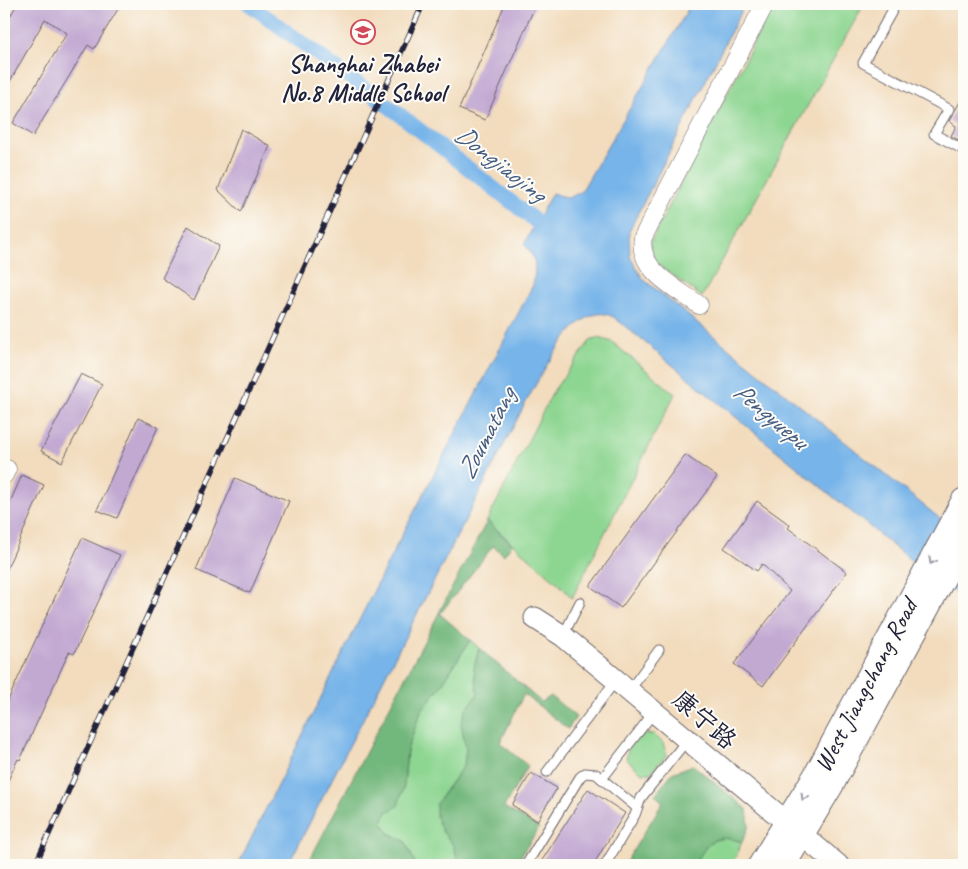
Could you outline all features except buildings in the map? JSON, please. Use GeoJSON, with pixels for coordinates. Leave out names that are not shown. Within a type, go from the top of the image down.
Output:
{"type":"FeatureCollection","features":[{"type":"Feature","properties":{"kind":"main road","name":"West Jiangchang Road"},"geometry":{"type":"LineString","coordinates":[[783,865],[794,830],[918,606],[961,520]]}},
{"type":"Feature","properties":{"kind":"main road","name":"West Jiangchang Road"},"geometry":{"type":"LineString","coordinates":[[762,865],[794,830]]}},
{"type":"Feature","properties":{"kind":"street"},"geometry":{"type":"LineString","coordinates":[[699,305],[652,269],[643,256],[643,237],[765,4]]}},
{"type":"Feature","properties":{"kind":"street","name":"康宁路"},"geometry":{"type":"LineString","coordinates":[[535,618],[563,636],[838,865]]}},
{"type":"Feature","properties":{"kind":"lane"},"geometry":{"type":"LineString","coordinates":[[896,4],[863,63],[949,109],[934,134],[964,150]]}},
{"type":"Feature","properties":{"kind":"lane"},"geometry":{"type":"LineString","coordinates":[[563,636],[580,602]]}},
{"type":"Feature","properties":{"kind":"lane"},"geometry":{"type":"LineString","coordinates":[[547,772],[623,686],[659,650]]}},
{"type":"Feature","properties":{"kind":"lane"},"geometry":{"type":"LineString","coordinates":[[602,779],[654,711]]}},
{"type":"Feature","properties":{"kind":"lane"},"geometry":{"type":"LineString","coordinates":[[605,865],[635,815],[636,807],[687,740]]}},
{"type":"Feature","properties":{"kind":"lane"},"geometry":{"type":"LineString","coordinates":[[526,865],[580,777],[591,773],[602,779],[636,807]]}},
{"type":"Feature","properties":{"kind":"green space"},"geometry":{"type":"Polygon","coordinates":[[[774,4],[864,4],[702,297],[654,262],[650,243],[774,4]]]}},
{"type":"Feature","properties":{"kind":"green space"},"geometry":{"type":"Polygon","coordinates":[[[599,338],[612,342],[675,394],[572,598],[560,585],[487,521],[554,390],[590,341],[599,338]]]}},
{"type":"Feature","properties":{"kind":"green space"},"geometry":{"type":"Polygon","coordinates":[[[487,521],[512,544],[504,555],[493,546],[440,614],[470,640],[441,686],[421,711],[407,750],[404,786],[398,806],[386,813],[382,822],[389,833],[405,841],[415,863],[413,865],[307,865],[487,521]]]}},
{"type":"Feature","properties":{"kind":"green space"},"geometry":{"type":"Polygon","coordinates":[[[470,640],[479,648],[474,668],[478,694],[465,711],[463,736],[466,748],[464,765],[442,795],[442,831],[453,845],[459,865],[413,865],[415,863],[405,841],[389,833],[381,822],[404,786],[407,750],[421,711],[441,686],[470,640]]]}},
{"type":"Feature","properties":{"kind":"green space"},"geometry":{"type":"Polygon","coordinates":[[[479,648],[541,702],[551,696],[576,717],[568,729],[524,694],[500,743],[528,766],[504,807],[539,828],[515,865],[459,865],[453,845],[442,831],[436,817],[436,804],[464,765],[466,748],[461,724],[465,711],[478,694],[474,668],[479,648]]]}},
{"type":"Feature","properties":{"kind":"green space"},"geometry":{"type":"Polygon","coordinates":[[[646,734],[654,734],[663,743],[667,755],[650,773],[642,773],[626,759],[632,744],[646,734]]]}},
{"type":"Feature","properties":{"kind":"green space"},"geometry":{"type":"Polygon","coordinates":[[[693,765],[747,809],[749,826],[742,842],[732,839],[718,839],[708,845],[694,865],[624,865],[663,802],[655,795],[672,773],[693,765]]]}},
{"type":"Feature","properties":{"kind":"green space"},"geometry":{"type":"Polygon","coordinates":[[[726,837],[742,842],[732,865],[694,865],[709,842],[726,837]]]}},
{"type":"Feature","properties":{"kind":"water"},"geometry":{"type":"Polygon","coordinates":[[[691,4],[745,4],[629,231],[630,257],[643,279],[964,538],[964,600],[904,555],[615,318],[601,314],[588,317],[575,327],[551,358],[526,402],[288,865],[238,865],[389,560],[533,285],[535,273],[533,258],[524,244],[552,193],[568,198],[581,192],[691,4]]]}},
{"type":"Feature","properties":{"kind":"waterway","name":"Dongjiaojing"},"geometry":{"type":"LineString","coordinates":[[249,4],[399,114],[552,234]]}},
{"type":"Feature","properties":{"kind":"railway"},"geometry":{"type":"LineString","coordinates":[[35,865],[423,4]]}},
{"type":"Feature","properties":{"kind":"place","name":"Shanghai Zhabei No.8 Middle School"},"geometry":{"type":"Point","coordinates":[363,32]}},
{"type":"Feature","properties":{"kind":"water label","name":"Pengyuepu"},"geometry":{"type":"Point","coordinates":[771,415]}},
{"type":"Feature","properties":{"kind":"water label","name":"Zoumatang"},"geometry":{"type":"Point","coordinates":[486,433]}}]}
